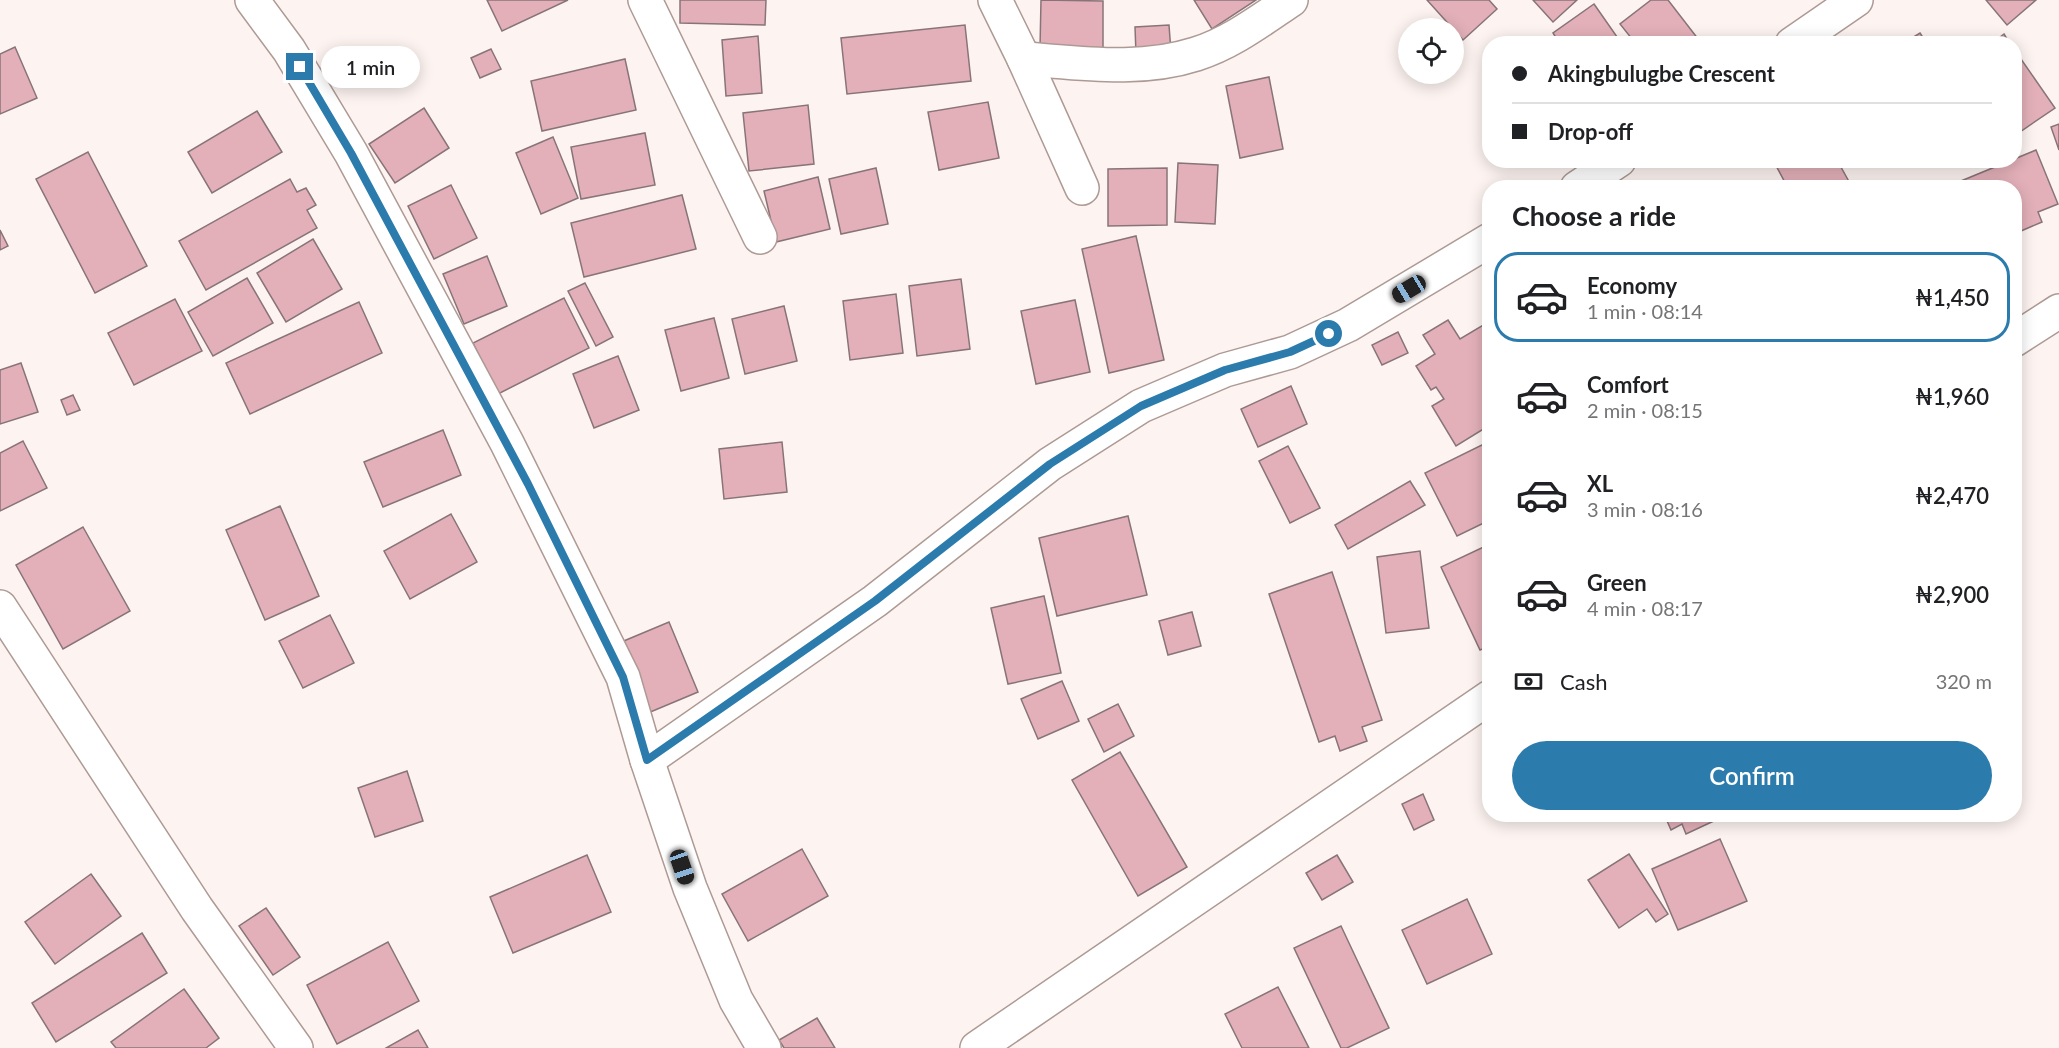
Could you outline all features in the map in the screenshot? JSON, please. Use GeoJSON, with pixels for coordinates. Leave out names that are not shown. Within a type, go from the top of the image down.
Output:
{"type":"FeatureCollection","features":[{"type":"Feature","properties":{"kind":"street"},"geometry":{"type":"LineString","coordinates":[[252,0],[289,50],[351,153],[507,443],[623,677],[647,760],[690,888],[736,1000],[764,1048]]}},
{"type":"Feature","properties":{"kind":"street"},"geometry":{"type":"LineString","coordinates":[[645,0],[760,237]]}},
{"type":"Feature","properties":{"kind":"street"},"geometry":{"type":"LineString","coordinates":[[995,0],[1082,188]]}},
{"type":"Feature","properties":{"kind":"street"},"geometry":{"type":"LineString","coordinates":[[1024,59],[1123,66],[1159,64],[1198,54],[1233,38],[1291,0]]}},
{"type":"Feature","properties":{"kind":"street"},"geometry":{"type":"LineString","coordinates":[[1804,36],[1856,0]]}},
{"type":"Feature","properties":{"kind":"street"},"geometry":{"type":"LineString","coordinates":[[1589,180],[1607,168]]}},
{"type":"Feature","properties":{"kind":"street"},"geometry":{"type":"LineString","coordinates":[[647,760],[875,601],[1050,464],[1141,406],[1225,370],[1290,352],[1348,325],[1482,245]]}},
{"type":"Feature","properties":{"kind":"street"},"geometry":{"type":"LineString","coordinates":[[2022,335],[2059,311]]}},
{"type":"Feature","properties":{"kind":"street"},"geometry":{"type":"LineString","coordinates":[[0,607],[197,909],[296,1048]]}},
{"type":"Feature","properties":{"kind":"street"},"geometry":{"type":"LineString","coordinates":[[977,1048],[1482,702]]}},
{"type":"Feature","properties":{"kind":"building"},"geometry":{"type":"Polygon","coordinates":[[[487,0],[568,0],[502,31],[487,0]]]}},
{"type":"Feature","properties":{"kind":"building"},"geometry":{"type":"Polygon","coordinates":[[[680,0],[766,0],[765,25],[680,23],[680,0]]]}},
{"type":"Feature","properties":{"kind":"building"},"geometry":{"type":"Polygon","coordinates":[[[1041,0],[1103,1],[1103,49],[1040,48],[1041,0]]]}},
{"type":"Feature","properties":{"kind":"building"},"geometry":{"type":"Polygon","coordinates":[[[1194,0],[1256,0],[1212,29],[1194,0]]]}},
{"type":"Feature","properties":{"kind":"building"},"geometry":{"type":"Polygon","coordinates":[[[1427,0],[1489,0],[1497,9],[1464,39],[1464,18],[1443,18],[1427,0]]]}},
{"type":"Feature","properties":{"kind":"building"},"geometry":{"type":"Polygon","coordinates":[[[1533,0],[1577,0],[1553,22],[1533,0]]]}},
{"type":"Feature","properties":{"kind":"building"},"geometry":{"type":"Polygon","coordinates":[[[1651,0],[1668,0],[1696,36],[1630,36],[1620,24],[1651,0]]]}},
{"type":"Feature","properties":{"kind":"building"},"geometry":{"type":"Polygon","coordinates":[[[1986,0],[2036,0],[2007,25],[1986,0]]]}},
{"type":"Feature","properties":{"kind":"building"},"geometry":{"type":"Polygon","coordinates":[[[1594,4],[1616,36],[1555,36],[1553,33],[1594,4]]]}},
{"type":"Feature","properties":{"kind":"building"},"geometry":{"type":"Polygon","coordinates":[[[965,25],[971,81],[847,94],[841,38],[965,25]]]}},
{"type":"Feature","properties":{"kind":"building"},"geometry":{"type":"Polygon","coordinates":[[[1169,25],[1171,52],[1136,54],[1135,27],[1169,25]]]}},
{"type":"Feature","properties":{"kind":"building"},"geometry":{"type":"Polygon","coordinates":[[[758,36],[762,93],[726,96],[722,40],[758,36]]]}},
{"type":"Feature","properties":{"kind":"building"},"geometry":{"type":"Polygon","coordinates":[[[15,47],[37,98],[0,114],[0,54],[15,47]]]}},
{"type":"Feature","properties":{"kind":"building"},"geometry":{"type":"Polygon","coordinates":[[[491,49],[501,69],[480,78],[471,58],[491,49]]]}},
{"type":"Feature","properties":{"kind":"building"},"geometry":{"type":"Polygon","coordinates":[[[625,59],[636,110],[542,131],[531,81],[625,59]]]}},
{"type":"Feature","properties":{"kind":"building"},"geometry":{"type":"Polygon","coordinates":[[[2022,61],[2055,108],[2022,131],[2022,61]]]}},
{"type":"Feature","properties":{"kind":"building"},"geometry":{"type":"Polygon","coordinates":[[[1269,77],[1283,149],[1240,158],[1226,86],[1269,77]]]}},
{"type":"Feature","properties":{"kind":"building"},"geometry":{"type":"Polygon","coordinates":[[[988,102],[999,158],[939,170],[928,112],[988,102]]]}},
{"type":"Feature","properties":{"kind":"building"},"geometry":{"type":"Polygon","coordinates":[[[808,105],[814,164],[749,171],[743,113],[808,105]]]}},
{"type":"Feature","properties":{"kind":"building"},"geometry":{"type":"Polygon","coordinates":[[[424,108],[449,148],[395,183],[369,144],[424,108]]]}},
{"type":"Feature","properties":{"kind":"building"},"geometry":{"type":"Polygon","coordinates":[[[257,111],[282,152],[212,193],[188,152],[257,111]]]}},
{"type":"Feature","properties":{"kind":"building"},"geometry":{"type":"Polygon","coordinates":[[[2059,124],[2059,150],[2051,127],[2059,124]]]}},
{"type":"Feature","properties":{"kind":"building"},"geometry":{"type":"Polygon","coordinates":[[[645,133],[655,185],[581,199],[571,147],[645,133]]]}},
{"type":"Feature","properties":{"kind":"building"},"geometry":{"type":"Polygon","coordinates":[[[553,137],[578,198],[541,214],[516,153],[553,137]]]}},
{"type":"Feature","properties":{"kind":"building"},"geometry":{"type":"Polygon","coordinates":[[[2036,150],[2058,204],[2038,212],[2042,222],[2022,231],[2022,180],[1963,180],[1992,168],[2022,168],[2022,156],[2036,150]]]}},
{"type":"Feature","properties":{"kind":"building"},"geometry":{"type":"Polygon","coordinates":[[[88,152],[147,266],[95,293],[36,179],[88,152]]]}},
{"type":"Feature","properties":{"kind":"building"},"geometry":{"type":"Polygon","coordinates":[[[1178,163],[1218,165],[1215,224],[1175,222],[1178,163]]]}},
{"type":"Feature","properties":{"kind":"building"},"geometry":{"type":"Polygon","coordinates":[[[876,168],[888,224],[841,234],[829,179],[876,168]]]}},
{"type":"Feature","properties":{"kind":"building"},"geometry":{"type":"Polygon","coordinates":[[[1167,168],[1167,225],[1108,226],[1108,169],[1167,168]]]}},
{"type":"Feature","properties":{"kind":"building"},"geometry":{"type":"Polygon","coordinates":[[[1777,168],[1841,168],[1848,180],[1784,180],[1777,168]]]}},
{"type":"Feature","properties":{"kind":"building"},"geometry":{"type":"Polygon","coordinates":[[[818,177],[830,229],[776,242],[764,191],[818,177]]]}},
{"type":"Feature","properties":{"kind":"building"},"geometry":{"type":"Polygon","coordinates":[[[290,179],[297,192],[306,188],[316,205],[307,210],[317,228],[206,290],[179,241],[290,179]]]}},
{"type":"Feature","properties":{"kind":"building"},"geometry":{"type":"Polygon","coordinates":[[[451,185],[477,238],[434,259],[408,206],[451,185]]]}},
{"type":"Feature","properties":{"kind":"building"},"geometry":{"type":"Polygon","coordinates":[[[682,195],[696,249],[584,277],[571,223],[682,195]]]}},
{"type":"Feature","properties":{"kind":"building"},"geometry":{"type":"Polygon","coordinates":[[[0,230],[8,246],[0,250],[0,230]]]}},
{"type":"Feature","properties":{"kind":"building"},"geometry":{"type":"Polygon","coordinates":[[[1136,236],[1164,360],[1109,373],[1082,249],[1136,236]]]}},
{"type":"Feature","properties":{"kind":"building"},"geometry":{"type":"Polygon","coordinates":[[[313,239],[342,289],[286,322],[257,273],[313,239]]]}},
{"type":"Feature","properties":{"kind":"building"},"geometry":{"type":"Polygon","coordinates":[[[487,256],[507,306],[464,324],[443,274],[487,256]]]}},
{"type":"Feature","properties":{"kind":"building"},"geometry":{"type":"Polygon","coordinates":[[[247,278],[273,323],[213,356],[188,312],[247,278]]]}},
{"type":"Feature","properties":{"kind":"building"},"geometry":{"type":"Polygon","coordinates":[[[961,279],[970,349],[917,356],[909,286],[961,279]]]}},
{"type":"Feature","properties":{"kind":"building"},"geometry":{"type":"Polygon","coordinates":[[[585,283],[613,337],[596,346],[568,291],[585,283]]]}},
{"type":"Feature","properties":{"kind":"building"},"geometry":{"type":"Polygon","coordinates":[[[896,294],[903,353],[850,360],[843,301],[896,294]]]}},
{"type":"Feature","properties":{"kind":"building"},"geometry":{"type":"Polygon","coordinates":[[[564,298],[589,348],[498,394],[473,343],[564,298]]]}},
{"type":"Feature","properties":{"kind":"building"},"geometry":{"type":"Polygon","coordinates":[[[175,299],[202,351],[134,385],[108,333],[175,299]]]}},
{"type":"Feature","properties":{"kind":"building"},"geometry":{"type":"Polygon","coordinates":[[[1075,300],[1090,372],[1036,384],[1021,311],[1075,300]]]}},
{"type":"Feature","properties":{"kind":"building"},"geometry":{"type":"Polygon","coordinates":[[[359,302],[382,353],[250,414],[226,363],[359,302]]]}},
{"type":"Feature","properties":{"kind":"building"},"geometry":{"type":"Polygon","coordinates":[[[784,306],[797,361],[745,374],[732,319],[784,306]]]}},
{"type":"Feature","properties":{"kind":"building"},"geometry":{"type":"Polygon","coordinates":[[[714,318],[729,378],[681,391],[665,330],[714,318]]]}},
{"type":"Feature","properties":{"kind":"building"},"geometry":{"type":"Polygon","coordinates":[[[1448,320],[1460,339],[1482,326],[1482,430],[1456,446],[1432,406],[1444,399],[1436,387],[1431,390],[1416,366],[1435,354],[1423,335],[1448,320]]]}},
{"type":"Feature","properties":{"kind":"building"},"geometry":{"type":"Polygon","coordinates":[[[1398,332],[1408,353],[1382,365],[1372,345],[1398,332]]]}},
{"type":"Feature","properties":{"kind":"building"},"geometry":{"type":"Polygon","coordinates":[[[618,356],[639,410],[594,428],[573,374],[618,356]]]}},
{"type":"Feature","properties":{"kind":"building"},"geometry":{"type":"Polygon","coordinates":[[[21,363],[38,412],[0,424],[0,370],[21,363]]]}},
{"type":"Feature","properties":{"kind":"building"},"geometry":{"type":"Polygon","coordinates":[[[1291,386],[1307,424],[1258,447],[1241,409],[1291,386]]]}},
{"type":"Feature","properties":{"kind":"building"},"geometry":{"type":"Polygon","coordinates":[[[73,395],[80,410],[67,415],[61,400],[73,395]]]}},
{"type":"Feature","properties":{"kind":"building"},"geometry":{"type":"Polygon","coordinates":[[[443,430],[461,475],[383,507],[364,462],[443,430]]]}},
{"type":"Feature","properties":{"kind":"building"},"geometry":{"type":"Polygon","coordinates":[[[23,441],[47,488],[0,511],[0,453],[23,441]]]}},
{"type":"Feature","properties":{"kind":"building"},"geometry":{"type":"Polygon","coordinates":[[[782,442],[787,492],[724,499],[719,449],[782,442]]]}},
{"type":"Feature","properties":{"kind":"building"},"geometry":{"type":"Polygon","coordinates":[[[1482,445],[1482,524],[1457,536],[1425,473],[1482,445]]]}},
{"type":"Feature","properties":{"kind":"building"},"geometry":{"type":"Polygon","coordinates":[[[1288,446],[1320,508],[1290,523],[1259,461],[1288,446]]]}},
{"type":"Feature","properties":{"kind":"building"},"geometry":{"type":"Polygon","coordinates":[[[1410,481],[1425,505],[1348,549],[1335,525],[1410,481]]]}},
{"type":"Feature","properties":{"kind":"building"},"geometry":{"type":"Polygon","coordinates":[[[280,506],[319,596],[265,620],[226,530],[280,506]]]}},
{"type":"Feature","properties":{"kind":"building"},"geometry":{"type":"Polygon","coordinates":[[[451,514],[477,562],[410,599],[384,551],[451,514]]]}},
{"type":"Feature","properties":{"kind":"building"},"geometry":{"type":"Polygon","coordinates":[[[1128,516],[1147,595],[1057,616],[1039,538],[1128,516]]]}},
{"type":"Feature","properties":{"kind":"building"},"geometry":{"type":"Polygon","coordinates":[[[83,527],[130,611],[63,649],[16,565],[83,527]]]}},
{"type":"Feature","properties":{"kind":"building"},"geometry":{"type":"Polygon","coordinates":[[[1482,548],[1482,649],[1480,650],[1441,567],[1482,548]]]}},
{"type":"Feature","properties":{"kind":"building"},"geometry":{"type":"Polygon","coordinates":[[[1420,551],[1429,628],[1386,633],[1377,557],[1420,551]]]}},
{"type":"Feature","properties":{"kind":"building"},"geometry":{"type":"Polygon","coordinates":[[[1332,572],[1382,720],[1362,727],[1367,741],[1340,751],[1335,736],[1319,742],[1269,594],[1332,572]]]}},
{"type":"Feature","properties":{"kind":"building"},"geometry":{"type":"Polygon","coordinates":[[[1044,596],[1061,673],[1008,684],[991,608],[1044,596]]]}},
{"type":"Feature","properties":{"kind":"building"},"geometry":{"type":"Polygon","coordinates":[[[1192,612],[1201,646],[1168,655],[1159,621],[1192,612]]]}},
{"type":"Feature","properties":{"kind":"building"},"geometry":{"type":"Polygon","coordinates":[[[330,615],[354,663],[303,688],[279,641],[330,615]]]}},
{"type":"Feature","properties":{"kind":"building"},"geometry":{"type":"Polygon","coordinates":[[[669,622],[698,692],[648,713],[619,643],[669,622]]]}},
{"type":"Feature","properties":{"kind":"building"},"geometry":{"type":"Polygon","coordinates":[[[1062,681],[1079,721],[1038,739],[1021,699],[1062,681]]]}},
{"type":"Feature","properties":{"kind":"building"},"geometry":{"type":"Polygon","coordinates":[[[1118,704],[1134,736],[1104,752],[1088,719],[1118,704]]]}},
{"type":"Feature","properties":{"kind":"building"},"geometry":{"type":"Polygon","coordinates":[[[1120,752],[1187,867],[1138,896],[1072,780],[1120,752]]]}},
{"type":"Feature","properties":{"kind":"building"},"geometry":{"type":"Polygon","coordinates":[[[407,771],[423,821],[375,837],[358,788],[407,771]]]}},
{"type":"Feature","properties":{"kind":"building"},"geometry":{"type":"Polygon","coordinates":[[[1423,794],[1434,820],[1414,830],[1402,804],[1423,794]]]}},
{"type":"Feature","properties":{"kind":"building"},"geometry":{"type":"Polygon","coordinates":[[[1668,822],[1712,822],[1686,834],[1682,824],[1671,830],[1668,822]]]}},
{"type":"Feature","properties":{"kind":"building"},"geometry":{"type":"Polygon","coordinates":[[[1720,839],[1747,901],[1678,930],[1652,869],[1720,839]]]}},
{"type":"Feature","properties":{"kind":"building"},"geometry":{"type":"Polygon","coordinates":[[[802,849],[828,896],[748,941],[722,894],[802,849]]]}},
{"type":"Feature","properties":{"kind":"building"},"geometry":{"type":"Polygon","coordinates":[[[1629,854],[1668,914],[1656,922],[1647,909],[1619,928],[1588,880],[1629,854]]]}},
{"type":"Feature","properties":{"kind":"building"},"geometry":{"type":"Polygon","coordinates":[[[587,855],[611,912],[513,953],[490,897],[587,855]]]}},
{"type":"Feature","properties":{"kind":"building"},"geometry":{"type":"Polygon","coordinates":[[[1337,855],[1353,882],[1322,900],[1306,873],[1337,855]]]}},
{"type":"Feature","properties":{"kind":"building"},"geometry":{"type":"Polygon","coordinates":[[[91,874],[121,916],[55,964],[25,922],[91,874]]]}},
{"type":"Feature","properties":{"kind":"building"},"geometry":{"type":"Polygon","coordinates":[[[1467,899],[1492,954],[1427,984],[1402,930],[1467,899]]]}},
{"type":"Feature","properties":{"kind":"building"},"geometry":{"type":"Polygon","coordinates":[[[266,908],[300,957],[273,975],[239,926],[266,908]]]}},
{"type":"Feature","properties":{"kind":"building"},"geometry":{"type":"Polygon","coordinates":[[[1341,926],[1389,1028],[1347,1048],[1341,1048],[1294,948],[1341,926]]]}},
{"type":"Feature","properties":{"kind":"building"},"geometry":{"type":"Polygon","coordinates":[[[142,933],[167,973],[56,1042],[32,1003],[142,933]]]}},
{"type":"Feature","properties":{"kind":"building"},"geometry":{"type":"Polygon","coordinates":[[[388,942],[419,1001],[337,1044],[307,985],[388,942]]]}},
{"type":"Feature","properties":{"kind":"building"},"geometry":{"type":"Polygon","coordinates":[[[1278,987],[1309,1048],[1242,1048],[1225,1014],[1278,987]]]}},
{"type":"Feature","properties":{"kind":"building"},"geometry":{"type":"Polygon","coordinates":[[[184,989],[219,1038],[206,1048],[116,1048],[111,1042],[184,989]]]}},
{"type":"Feature","properties":{"kind":"building"},"geometry":{"type":"Polygon","coordinates":[[[817,1018],[835,1048],[784,1048],[779,1040],[817,1018]]]}},
{"type":"Feature","properties":{"kind":"building"},"geometry":{"type":"Polygon","coordinates":[[[418,1030],[428,1048],[386,1048],[418,1030]]]}},
{"type":"Feature","properties":{"kind":"route"},"geometry":{"type":"LineString","coordinates":[[300,67],[351,153],[528,484],[623,677],[647,760],[875,601],[1050,464],[1141,406],[1225,370],[1290,352],[1329,334]]}}]}
